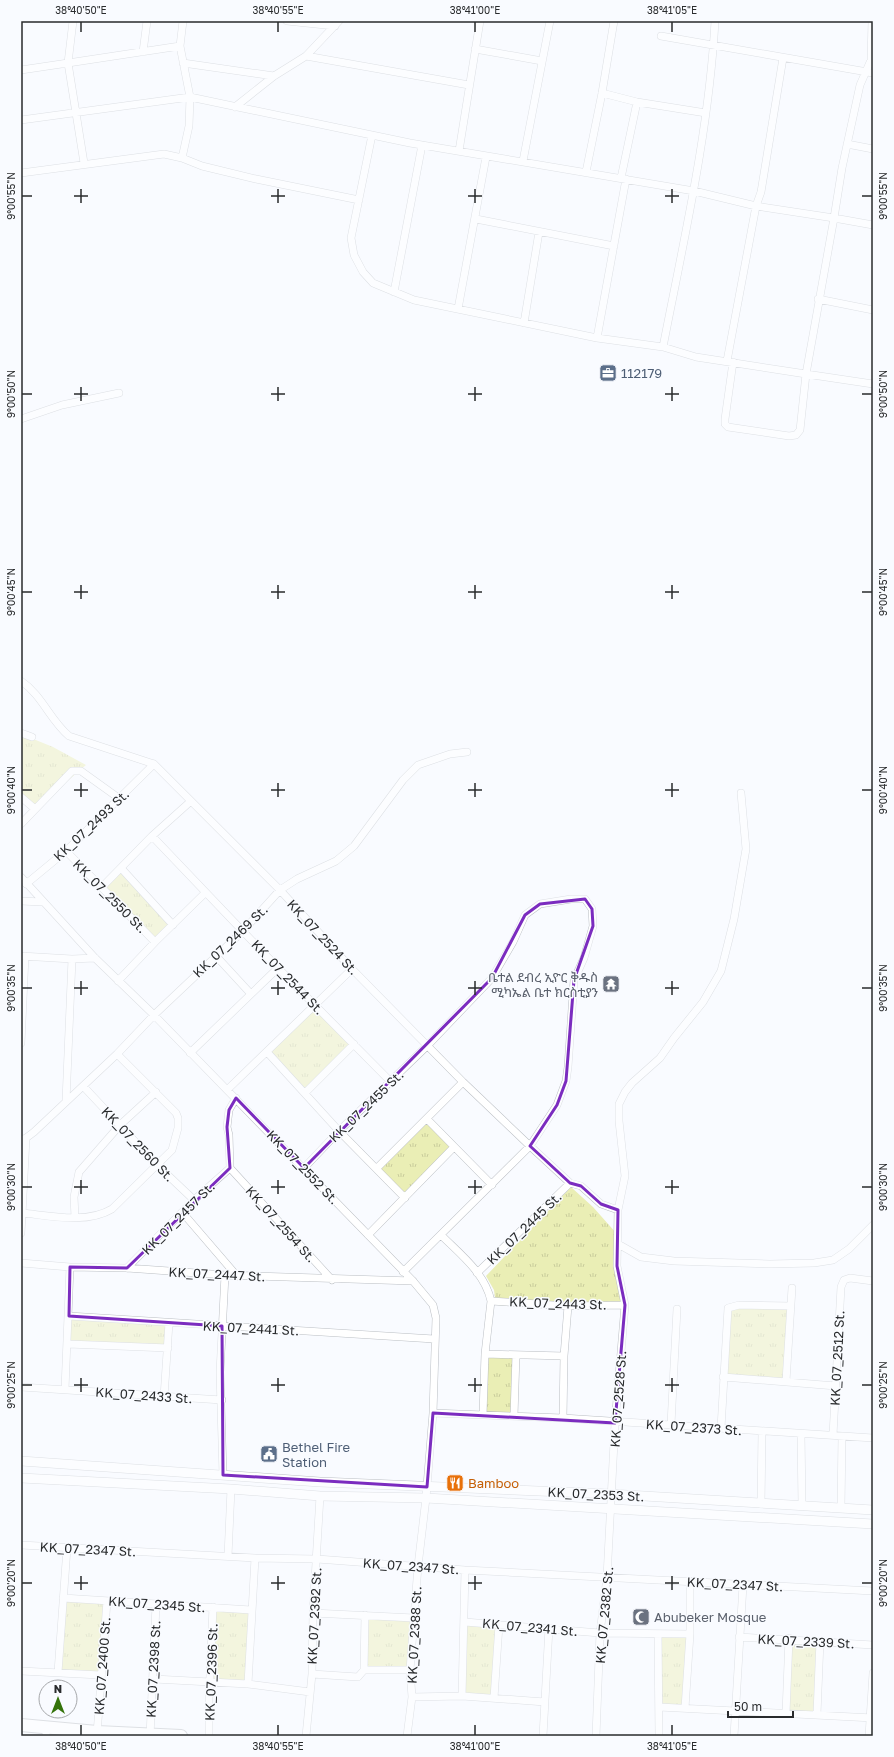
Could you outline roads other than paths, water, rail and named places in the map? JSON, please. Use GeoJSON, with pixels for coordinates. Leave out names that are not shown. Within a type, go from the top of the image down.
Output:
{"type":"FeatureCollection","features":[{"type":"Feature","properties":{"kind":"main road"},"geometry":{"type":"LineString","coordinates":[[21,1725],[46,1732]]}},
{"type":"Feature","properties":{"kind":"main road"},"geometry":{"type":"LineString","coordinates":[[21,1730],[93,1735],[181,1736]]}},
{"type":"Feature","properties":{"kind":"street"},"geometry":{"type":"LineString","coordinates":[[73,21],[68,63],[84,163]]}},
{"type":"Feature","properties":{"kind":"street"},"geometry":{"type":"LineString","coordinates":[[143,52],[148,21]]}},
{"type":"Feature","properties":{"kind":"street"},"geometry":{"type":"LineString","coordinates":[[182,158],[189,126],[190,96],[180,46],[183,21]]}},
{"type":"Feature","properties":{"kind":"street"},"geometry":{"type":"LineString","coordinates":[[287,21],[337,24]]}},
{"type":"Feature","properties":{"kind":"street"},"geometry":{"type":"LineString","coordinates":[[459,151],[478,21]]}},
{"type":"Feature","properties":{"kind":"street"},"geometry":{"type":"LineString","coordinates":[[523,161],[550,21]]}},
{"type":"Feature","properties":{"kind":"street"},"geometry":{"type":"LineString","coordinates":[[586,172],[602,93],[614,21]]}},
{"type":"Feature","properties":{"kind":"street"},"geometry":{"type":"LineString","coordinates":[[663,347],[694,191],[706,113],[716,21]]}},
{"type":"Feature","properties":{"kind":"street"},"geometry":{"type":"LineString","coordinates":[[783,58],[761,192],[756,206],[730,362],[725,424],[728,427],[789,436],[796,434],[800,430],[806,374],[818,299],[847,144],[860,85],[869,72],[871,60],[872,21]]}},
{"type":"Feature","properties":{"kind":"street"},"geometry":{"type":"LineString","coordinates":[[235,107],[274,76],[306,56],[337,24]]}},
{"type":"Feature","properties":{"kind":"street"},"geometry":{"type":"LineString","coordinates":[[661,36],[869,72]]}},
{"type":"Feature","properties":{"kind":"street"},"geometry":{"type":"LineString","coordinates":[[21,70],[180,46]]}},
{"type":"Feature","properties":{"kind":"street"},"geometry":{"type":"LineString","coordinates":[[475,49],[542,61]]}},
{"type":"Feature","properties":{"kind":"street"},"geometry":{"type":"LineString","coordinates":[[306,56],[469,85]]}},
{"type":"Feature","properties":{"kind":"street"},"geometry":{"type":"LineString","coordinates":[[183,63],[274,76]]}},
{"type":"Feature","properties":{"kind":"street"},"geometry":{"type":"LineString","coordinates":[[602,93],[637,102],[706,113]]}},
{"type":"Feature","properties":{"kind":"street"},"geometry":{"type":"LineString","coordinates":[[21,120],[190,96],[235,107],[422,145],[694,191],[756,206],[873,225]]}},
{"type":"Feature","properties":{"kind":"street"},"geometry":{"type":"LineString","coordinates":[[597,338],[614,246],[623,179],[637,102]]}},
{"type":"Feature","properties":{"kind":"street"},"geometry":{"type":"LineString","coordinates":[[372,135],[351,238],[354,255],[363,272],[373,283],[414,300],[597,338],[663,347],[696,357],[873,384]]}},
{"type":"Feature","properties":{"kind":"street"},"geometry":{"type":"LineString","coordinates":[[847,144],[873,149]]}},
{"type":"Feature","properties":{"kind":"street"},"geometry":{"type":"LineString","coordinates":[[394,292],[422,145]]}},
{"type":"Feature","properties":{"kind":"street"},"geometry":{"type":"LineString","coordinates":[[21,173],[84,163],[164,154],[248,177],[359,200]]}},
{"type":"Feature","properties":{"kind":"street"},"geometry":{"type":"LineString","coordinates":[[458,309],[476,219],[486,157]]}},
{"type":"Feature","properties":{"kind":"street"},"geometry":{"type":"LineString","coordinates":[[476,219],[614,246]]}},
{"type":"Feature","properties":{"kind":"street"},"geometry":{"type":"LineString","coordinates":[[524,323],[539,232]]}},
{"type":"Feature","properties":{"kind":"street"},"geometry":{"type":"LineString","coordinates":[[818,299],[873,310]]}},
{"type":"Feature","properties":{"kind":"street"},"geometry":{"type":"LineString","coordinates":[[21,418],[62,405],[119,393]]}},
{"type":"Feature","properties":{"kind":"street","name":"KK_07_2524 St."},"geometry":{"type":"LineString","coordinates":[[21,681],[29,686],[58,726],[69,736],[154,764],[280,890],[352,969],[463,1082],[570,1183],[581,1186],[601,1204],[618,1210]]}},
{"type":"Feature","properties":{"kind":"street"},"geometry":{"type":"LineString","coordinates":[[21,733],[32,737]]}},
{"type":"Feature","properties":{"kind":"street","name":"KK_07_2469 St."},"geometry":{"type":"LineString","coordinates":[[24,1139],[117,1054],[154,1014],[243,931],[280,890],[297,878],[336,861],[354,846],[403,780],[418,765],[450,754],[467,752]]}},
{"type":"Feature","properties":{"kind":"street","name":"KK_07_2493 St."},"geometry":{"type":"LineString","coordinates":[[26,884],[66,851],[154,764]]}},
{"type":"Feature","properties":{"kind":"street"},"geometry":{"type":"LineString","coordinates":[[21,824],[72,771],[75,770],[81,771],[120,799]]}},
{"type":"Feature","properties":{"kind":"street","name":"KK_07_2528 St."},"geometry":{"type":"LineString","coordinates":[[611,1494],[625,1305],[618,1266],[618,1210],[625,1176],[619,1121],[619,1104],[625,1092],[632,1083],[660,1058],[703,1002],[721,971],[734,919],[746,849],[741,793]]}},
{"type":"Feature","properties":{"kind":"street"},"geometry":{"type":"LineString","coordinates":[[21,797],[35,809]]}},
{"type":"Feature","properties":{"kind":"street"},"geometry":{"type":"LineString","coordinates":[[102,887],[152,836],[191,801]]}},
{"type":"Feature","properties":{"kind":"street","name":"KK_07_2544 St."},"geometry":{"type":"LineString","coordinates":[[152,836],[205,893],[390,1082]]}},
{"type":"Feature","properties":{"kind":"street","name":"KK_07_2550 St."},"geometry":{"type":"LineString","coordinates":[[66,851],[155,942]]}},
{"type":"Feature","properties":{"kind":"street"},"geometry":{"type":"LineString","coordinates":[[121,868],[173,925]]}},
{"type":"Feature","properties":{"kind":"street","name":"KK_07_2552 St."},"geometry":{"type":"LineString","coordinates":[[21,877],[42,902],[95,958],[154,1014],[190,1053],[236,1098],[413,1281],[433,1305],[436,1318],[427,1487]]}},
{"type":"Feature","properties":{"kind":"street"},"geometry":{"type":"LineString","coordinates":[[118,981],[205,893]]}},
{"type":"Feature","properties":{"kind":"street","name":"KK_07_2455 St."},"geometry":{"type":"LineString","coordinates":[[304,1168],[339,1131],[428,1045],[492,978],[513,942],[525,915],[540,904],[570,899],[585,899],[589,902],[592,909],[592,926],[584,958],[574,980],[566,1081],[557,1105],[530,1146]]}},
{"type":"Feature","properties":{"kind":"street"},"geometry":{"type":"LineString","coordinates":[[21,901],[42,902]]}},
{"type":"Feature","properties":{"kind":"street"},"geometry":{"type":"LineString","coordinates":[[21,1043],[23,956],[72,959],[95,958]]}},
{"type":"Feature","properties":{"kind":"street"},"geometry":{"type":"LineString","coordinates":[[216,956],[251,994]]}},
{"type":"Feature","properties":{"kind":"street"},"geometry":{"type":"LineString","coordinates":[[66,1101],[72,959]]}},
{"type":"Feature","properties":{"kind":"street"},"geometry":{"type":"LineString","coordinates":[[190,1053],[278,968]]}},
{"type":"Feature","properties":{"kind":"street"},"geometry":{"type":"LineString","coordinates":[[227,1090],[352,969]]}},
{"type":"Feature","properties":{"kind":"street"},"geometry":{"type":"LineString","coordinates":[[305,1093],[354,1044]]}},
{"type":"Feature","properties":{"kind":"street"},"geometry":{"type":"LineString","coordinates":[[267,1052],[339,1131],[405,1198]]}},
{"type":"Feature","properties":{"kind":"street"},"geometry":{"type":"LineString","coordinates":[[23,1213],[92,1217],[112,1209],[156,1164],[172,1150],[176,1138],[178,1118],[176,1113],[117,1054]]}},
{"type":"Feature","properties":{"kind":"street"},"geometry":{"type":"LineString","coordinates":[[377,1168],[463,1082]]}},
{"type":"Feature","properties":{"kind":"street","name":"KK_07_2560 St."},"geometry":{"type":"LineString","coordinates":[[83,1086],[156,1164],[194,1200]]}},
{"type":"Feature","properties":{"kind":"street"},"geometry":{"type":"LineString","coordinates":[[75,1217],[74,1197],[79,1172],[120,1125],[156,1092]]}},
{"type":"Feature","properties":{"kind":"street"},"geometry":{"type":"LineString","coordinates":[[230,1168],[229,1134],[227,1126],[229,1110],[236,1098]]}},
{"type":"Feature","properties":{"kind":"street"},"geometry":{"type":"LineString","coordinates":[[427,1119],[492,1185]]}},
{"type":"Feature","properties":{"kind":"street"},"geometry":{"type":"LineString","coordinates":[[21,1233],[23,1213],[22,1197],[24,1139]]}},
{"type":"Feature","properties":{"kind":"street"},"geometry":{"type":"LineString","coordinates":[[403,1272],[530,1146]]}},
{"type":"Feature","properties":{"kind":"street"},"geometry":{"type":"LineString","coordinates":[[368,1234],[454,1148]]}},
{"type":"Feature","properties":{"kind":"street","name":"KK_07_2457 St."},"geometry":{"type":"LineString","coordinates":[[127,1268],[194,1200],[230,1168]]}},
{"type":"Feature","properties":{"kind":"street","name":"KK_07_2554 St."},"geometry":{"type":"LineString","coordinates":[[230,1168],[332,1280]]}},
{"type":"Feature","properties":{"kind":"street","name":"KK_07_2445 St."},"geometry":{"type":"LineString","coordinates":[[477,1273],[570,1183]]}},
{"type":"Feature","properties":{"kind":"street"},"geometry":{"type":"LineString","coordinates":[[182,1212],[237,1276]]}},
{"type":"Feature","properties":{"kind":"street"},"geometry":{"type":"LineString","coordinates":[[618,1244],[641,1257],[674,1261],[770,1264],[814,1263],[833,1260],[848,1249],[873,1225]]}},
{"type":"Feature","properties":{"kind":"street"},"geometry":{"type":"LineString","coordinates":[[441,1235],[484,1280],[491,1301],[485,1354],[483,1414]]}},
{"type":"Feature","properties":{"kind":"street","name":"KK_07_2447 St."},"geometry":{"type":"LineString","coordinates":[[21,1263],[70,1267],[127,1268],[237,1276],[332,1280],[413,1281]]}},
{"type":"Feature","properties":{"kind":"street"},"geometry":{"type":"LineString","coordinates":[[65,1389],[70,1267]]}},
{"type":"Feature","properties":{"kind":"street"},"geometry":{"type":"LineString","coordinates":[[223,1475],[220,1372],[225,1275]]}},
{"type":"Feature","properties":{"kind":"street","name":"KK_07_2512 St."},"geometry":{"type":"LineString","coordinates":[[833,1435],[841,1287],[844,1280],[850,1278],[873,1281]]}},
{"type":"Feature","properties":{"kind":"street"},"geometry":{"type":"LineString","coordinates":[[786,1381],[792,1288]]}},
{"type":"Feature","properties":{"kind":"street","name":"KK_07_2443 St."},"geometry":{"type":"LineString","coordinates":[[491,1301],[568,1306],[625,1305]]}},
{"type":"Feature","properties":{"kind":"street"},"geometry":{"type":"LineString","coordinates":[[721,1428],[728,1308],[740,1305],[791,1306]]}},
{"type":"Feature","properties":{"kind":"street"},"geometry":{"type":"LineString","coordinates":[[563,1418],[564,1356],[568,1306]]}},
{"type":"Feature","properties":{"kind":"street"},"geometry":{"type":"LineString","coordinates":[[671,1424],[677,1309]]}},
{"type":"Feature","properties":{"kind":"street","name":"KK_07_2441 St."},"geometry":{"type":"LineString","coordinates":[[69,1316],[434,1339]]}},
{"type":"Feature","properties":{"kind":"street"},"geometry":{"type":"LineString","coordinates":[[164,1397],[169,1323]]}},
{"type":"Feature","properties":{"kind":"street"},"geometry":{"type":"LineString","coordinates":[[68,1344],[168,1348]]}},
{"type":"Feature","properties":{"kind":"street"},"geometry":{"type":"LineString","coordinates":[[485,1354],[564,1356]]}},
{"type":"Feature","properties":{"kind":"street"},"geometry":{"type":"LineString","coordinates":[[514,1416],[516,1354]]}},
{"type":"Feature","properties":{"kind":"street"},"geometry":{"type":"LineString","coordinates":[[723,1377],[836,1386]]}},
{"type":"Feature","properties":{"kind":"street","name":"KK_07_2433 St."},"geometry":{"type":"LineString","coordinates":[[21,1387],[222,1400]]}},
{"type":"Feature","properties":{"kind":"street","name":"KK_07_2373 St."},"geometry":{"type":"LineString","coordinates":[[432,1413],[563,1418],[616,1423],[671,1424],[762,1432],[873,1438]]}},
{"type":"Feature","properties":{"kind":"street"},"geometry":{"type":"LineString","coordinates":[[761,1504],[762,1432]]}},
{"type":"Feature","properties":{"kind":"street"},"geometry":{"type":"LineString","coordinates":[[801,1434],[802,1505]]}},
{"type":"Feature","properties":{"kind":"street"},"geometry":{"type":"LineString","coordinates":[[841,1507],[842,1436]]}},
{"type":"Feature","properties":{"kind":"street","name":"KK_07_2353 St."},"geometry":{"type":"LineString","coordinates":[[21,1461],[320,1482],[611,1494],[873,1510]]}},
{"type":"Feature","properties":{"kind":"street"},"geometry":{"type":"LineString","coordinates":[[245,1490],[247,1476]]}},
{"type":"Feature","properties":{"kind":"street","name":"KK_07_2353 St."},"geometry":{"type":"LineString","coordinates":[[21,1478],[231,1489],[320,1496],[426,1498],[611,1510],[873,1524]]}},
{"type":"Feature","properties":{"kind":"street","name":"KK_07_2388 St."},"geometry":{"type":"LineString","coordinates":[[407,1736],[412,1697],[410,1670],[418,1566],[427,1487]]}},
{"type":"Feature","properties":{"kind":"street"},"geometry":{"type":"LineString","coordinates":[[228,1556],[231,1489]]}},
{"type":"Feature","properties":{"kind":"street","name":"KK_07_2382 St."},"geometry":{"type":"LineString","coordinates":[[596,1736],[600,1633],[607,1577],[611,1494]]}},
{"type":"Feature","properties":{"kind":"street","name":"KK_07_2392 St."},"geometry":{"type":"LineString","coordinates":[[306,1736],[312,1674],[313,1613],[320,1496]]}},
{"type":"Feature","properties":{"kind":"street","name":"KK_07_2347 St."},"geometry":{"type":"LineString","coordinates":[[21,1545],[255,1558],[317,1559],[465,1570],[873,1592]]}},
{"type":"Feature","properties":{"kind":"street"},"geometry":{"type":"LineString","coordinates":[[58,1672],[67,1548]]}},
{"type":"Feature","properties":{"kind":"street"},"geometry":{"type":"LineString","coordinates":[[248,1684],[255,1558]]}},
{"type":"Feature","properties":{"kind":"street"},"geometry":{"type":"LineString","coordinates":[[462,1696],[465,1622],[465,1570]]}},
{"type":"Feature","properties":{"kind":"street"},"geometry":{"type":"LineString","coordinates":[[685,1708],[690,1634],[690,1581]]}},
{"type":"Feature","properties":{"kind":"street"},"geometry":{"type":"LineString","coordinates":[[734,1736],[743,1585]]}},
{"type":"Feature","properties":{"kind":"street","name":"KK_07_2345 St."},"geometry":{"type":"LineString","coordinates":[[63,1598],[251,1610]]}},
{"type":"Feature","properties":{"kind":"street","name":"KK_07_2400 St."},"geometry":{"type":"LineString","coordinates":[[93,1735],[107,1601]]}},
{"type":"Feature","properties":{"kind":"street","name":"KK_07_2398 St."},"geometry":{"type":"LineString","coordinates":[[150,1735],[154,1679],[156,1605]]}},
{"type":"Feature","properties":{"kind":"street","name":"KK_07_2396 St."},"geometry":{"type":"LineString","coordinates":[[209,1736],[209,1682],[213,1607]]}},
{"type":"Feature","properties":{"kind":"street"},"geometry":{"type":"LineString","coordinates":[[313,1613],[414,1618]]}},
{"type":"Feature","properties":{"kind":"street"},"geometry":{"type":"LineString","coordinates":[[312,1674],[358,1677],[364,1670],[365,1615]]}},
{"type":"Feature","properties":{"kind":"street","name":"KK_07_2341 St."},"geometry":{"type":"LineString","coordinates":[[465,1622],[600,1633],[690,1634]]}},
{"type":"Feature","properties":{"kind":"street"},"geometry":{"type":"LineString","coordinates":[[494,1698],[499,1625]]}},
{"type":"Feature","properties":{"kind":"street"},"geometry":{"type":"LineString","coordinates":[[543,1736],[549,1628]]}},
{"type":"Feature","properties":{"kind":"street"},"geometry":{"type":"LineString","coordinates":[[658,1634],[659,1736]]}},
{"type":"Feature","properties":{"kind":"street","name":"KK_07_2339 St."},"geometry":{"type":"LineString","coordinates":[[739,1637],[789,1638],[873,1645]]}},
{"type":"Feature","properties":{"kind":"street"},"geometry":{"type":"LineString","coordinates":[[786,1713],[789,1638]]}},
{"type":"Feature","properties":{"kind":"street"},"geometry":{"type":"LineString","coordinates":[[817,1714],[820,1641]]}},
{"type":"Feature","properties":{"kind":"street"},"geometry":{"type":"LineString","coordinates":[[364,1670],[410,1670]]}},
{"type":"Feature","properties":{"kind":"street"},"geometry":{"type":"LineString","coordinates":[[21,1671],[100,1674]]}},
{"type":"Feature","properties":{"kind":"street"},"geometry":{"type":"LineString","coordinates":[[869,1736],[873,1673]]}},
{"type":"Feature","properties":{"kind":"street"},"geometry":{"type":"LineString","coordinates":[[154,1679],[248,1684],[310,1692]]}},
{"type":"Feature","properties":{"kind":"street"},"geometry":{"type":"LineString","coordinates":[[412,1697],[462,1696],[545,1702]]}},
{"type":"Feature","properties":{"kind":"street"},"geometry":{"type":"LineString","coordinates":[[659,1707],[871,1718]]}},
{"type":"Feature","properties":{"kind":"place","name":"112179"},"geometry":{"type":"Point","coordinates":[608,373]}},
{"type":"Feature","properties":{"kind":"place","name":"ቤተል ደብረ ኢዮር ቅዱስ ሚካኤል ቤተ ክርስቲያን"},"geometry":{"type":"Point","coordinates":[611,984]}},
{"type":"Feature","properties":{"kind":"place","name":"Bethel Fire Station"},"geometry":{"type":"Point","coordinates":[269,1454]}},
{"type":"Feature","properties":{"kind":"place","name":"Bamboo"},"geometry":{"type":"Point","coordinates":[455,1483]}},
{"type":"Feature","properties":{"kind":"place","name":"Abubeker Mosque"},"geometry":{"type":"Point","coordinates":[641,1617]}}]}
